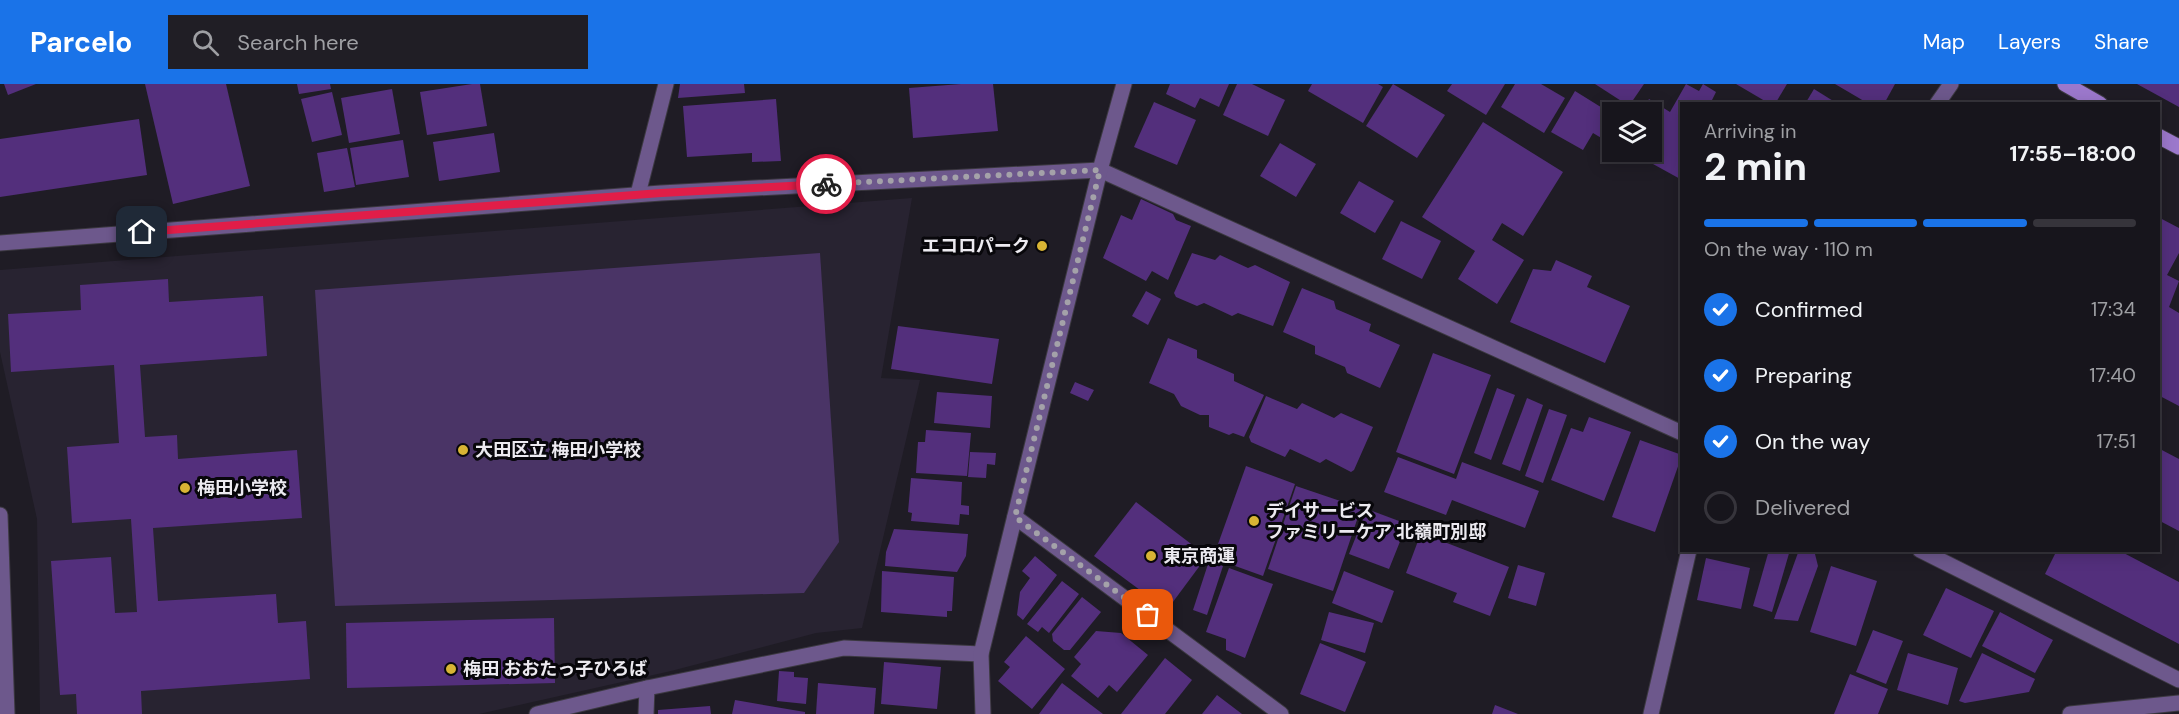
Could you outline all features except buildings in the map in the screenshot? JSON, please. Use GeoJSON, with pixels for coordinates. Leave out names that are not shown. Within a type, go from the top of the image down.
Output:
{"type":"FeatureCollection","features":[{"type":"Feature","properties":{"kind":"street"},"geometry":{"type":"LineString","coordinates":[[638,194],[666,84]]}},
{"type":"Feature","properties":{"kind":"street"},"geometry":{"type":"LineString","coordinates":[[984,714],[981,654],[1100,170],[1125,84]]}},
{"type":"Feature","properties":{"kind":"street"},"geometry":{"type":"LineString","coordinates":[[1938,102],[1951,84]]}},
{"type":"Feature","properties":{"kind":"street"},"geometry":{"type":"LineString","coordinates":[[2065,84],[2096,102]]}},
{"type":"Feature","properties":{"kind":"street"},"geometry":{"type":"LineString","coordinates":[[2160,136],[2179,147]]}},
{"type":"Feature","properties":{"kind":"street"},"geometry":{"type":"LineString","coordinates":[[0,243],[638,194],[1100,170],[1680,432]]}},
{"type":"Feature","properties":{"kind":"street"},"geometry":{"type":"LineString","coordinates":[[0,514],[7,714]]}},
{"type":"Feature","properties":{"kind":"street"},"geometry":{"type":"LineString","coordinates":[[1015,517],[1281,714]]}},
{"type":"Feature","properties":{"kind":"street"},"geometry":{"type":"LineString","coordinates":[[1651,714],[1689,552]]}},
{"type":"Feature","properties":{"kind":"street"},"geometry":{"type":"LineString","coordinates":[[1924,552],[2179,680]]}},
{"type":"Feature","properties":{"kind":"street"},"geometry":{"type":"LineString","coordinates":[[537,714],[647,688],[844,648],[981,654]]}},
{"type":"Feature","properties":{"kind":"street"},"geometry":{"type":"LineString","coordinates":[[646,714],[647,688]]}},
{"type":"Feature","properties":{"kind":"street"},"geometry":{"type":"LineString","coordinates":[[2070,714],[2179,703]]}},
{"type":"Feature","properties":{"kind":"shaded area","name":"大田区立 梅田小学校"},"geometry":{"type":"Polygon","coordinates":[[[912,198],[881,378],[920,380],[862,628],[816,633],[671,671],[479,714],[40,714],[37,519],[0,352],[0,270],[912,198]]]}},
{"type":"Feature","properties":{"kind":"shaded area"},"geometry":{"type":"Polygon","coordinates":[[[820,253],[839,542],[804,593],[335,606],[315,290],[820,253]]]}},
{"type":"Feature","properties":{"kind":"way so far"},"geometry":{"type":"LineString","coordinates":[[826,184],[1100,170],[1015,517],[1148,615]]}},
{"type":"Feature","properties":{"kind":"place","name":"エコロパーク"},"geometry":{"type":"Point","coordinates":[1042,246]}},
{"type":"Feature","properties":{"kind":"place","name":"大田区立 梅田小学校"},"geometry":{"type":"Point","coordinates":[463,450]}},
{"type":"Feature","properties":{"kind":"place","name":"梅田小学校"},"geometry":{"type":"Point","coordinates":[185,488]}},
{"type":"Feature","properties":{"kind":"place","name":"デイサービス ファミリーケア 北嶺町別邸"},"geometry":{"type":"Point","coordinates":[1254,521]}},
{"type":"Feature","properties":{"kind":"place","name":"東京商運"},"geometry":{"type":"Point","coordinates":[1151,556]}},
{"type":"Feature","properties":{"kind":"place","name":"梅田 おおたっ子ひろば"},"geometry":{"type":"Point","coordinates":[451,669]}},
{"type":"Feature","properties":{"kind":"route"},"geometry":{"type":"LineString","coordinates":[[142,232],[661,193],[826,184]]}}]}
